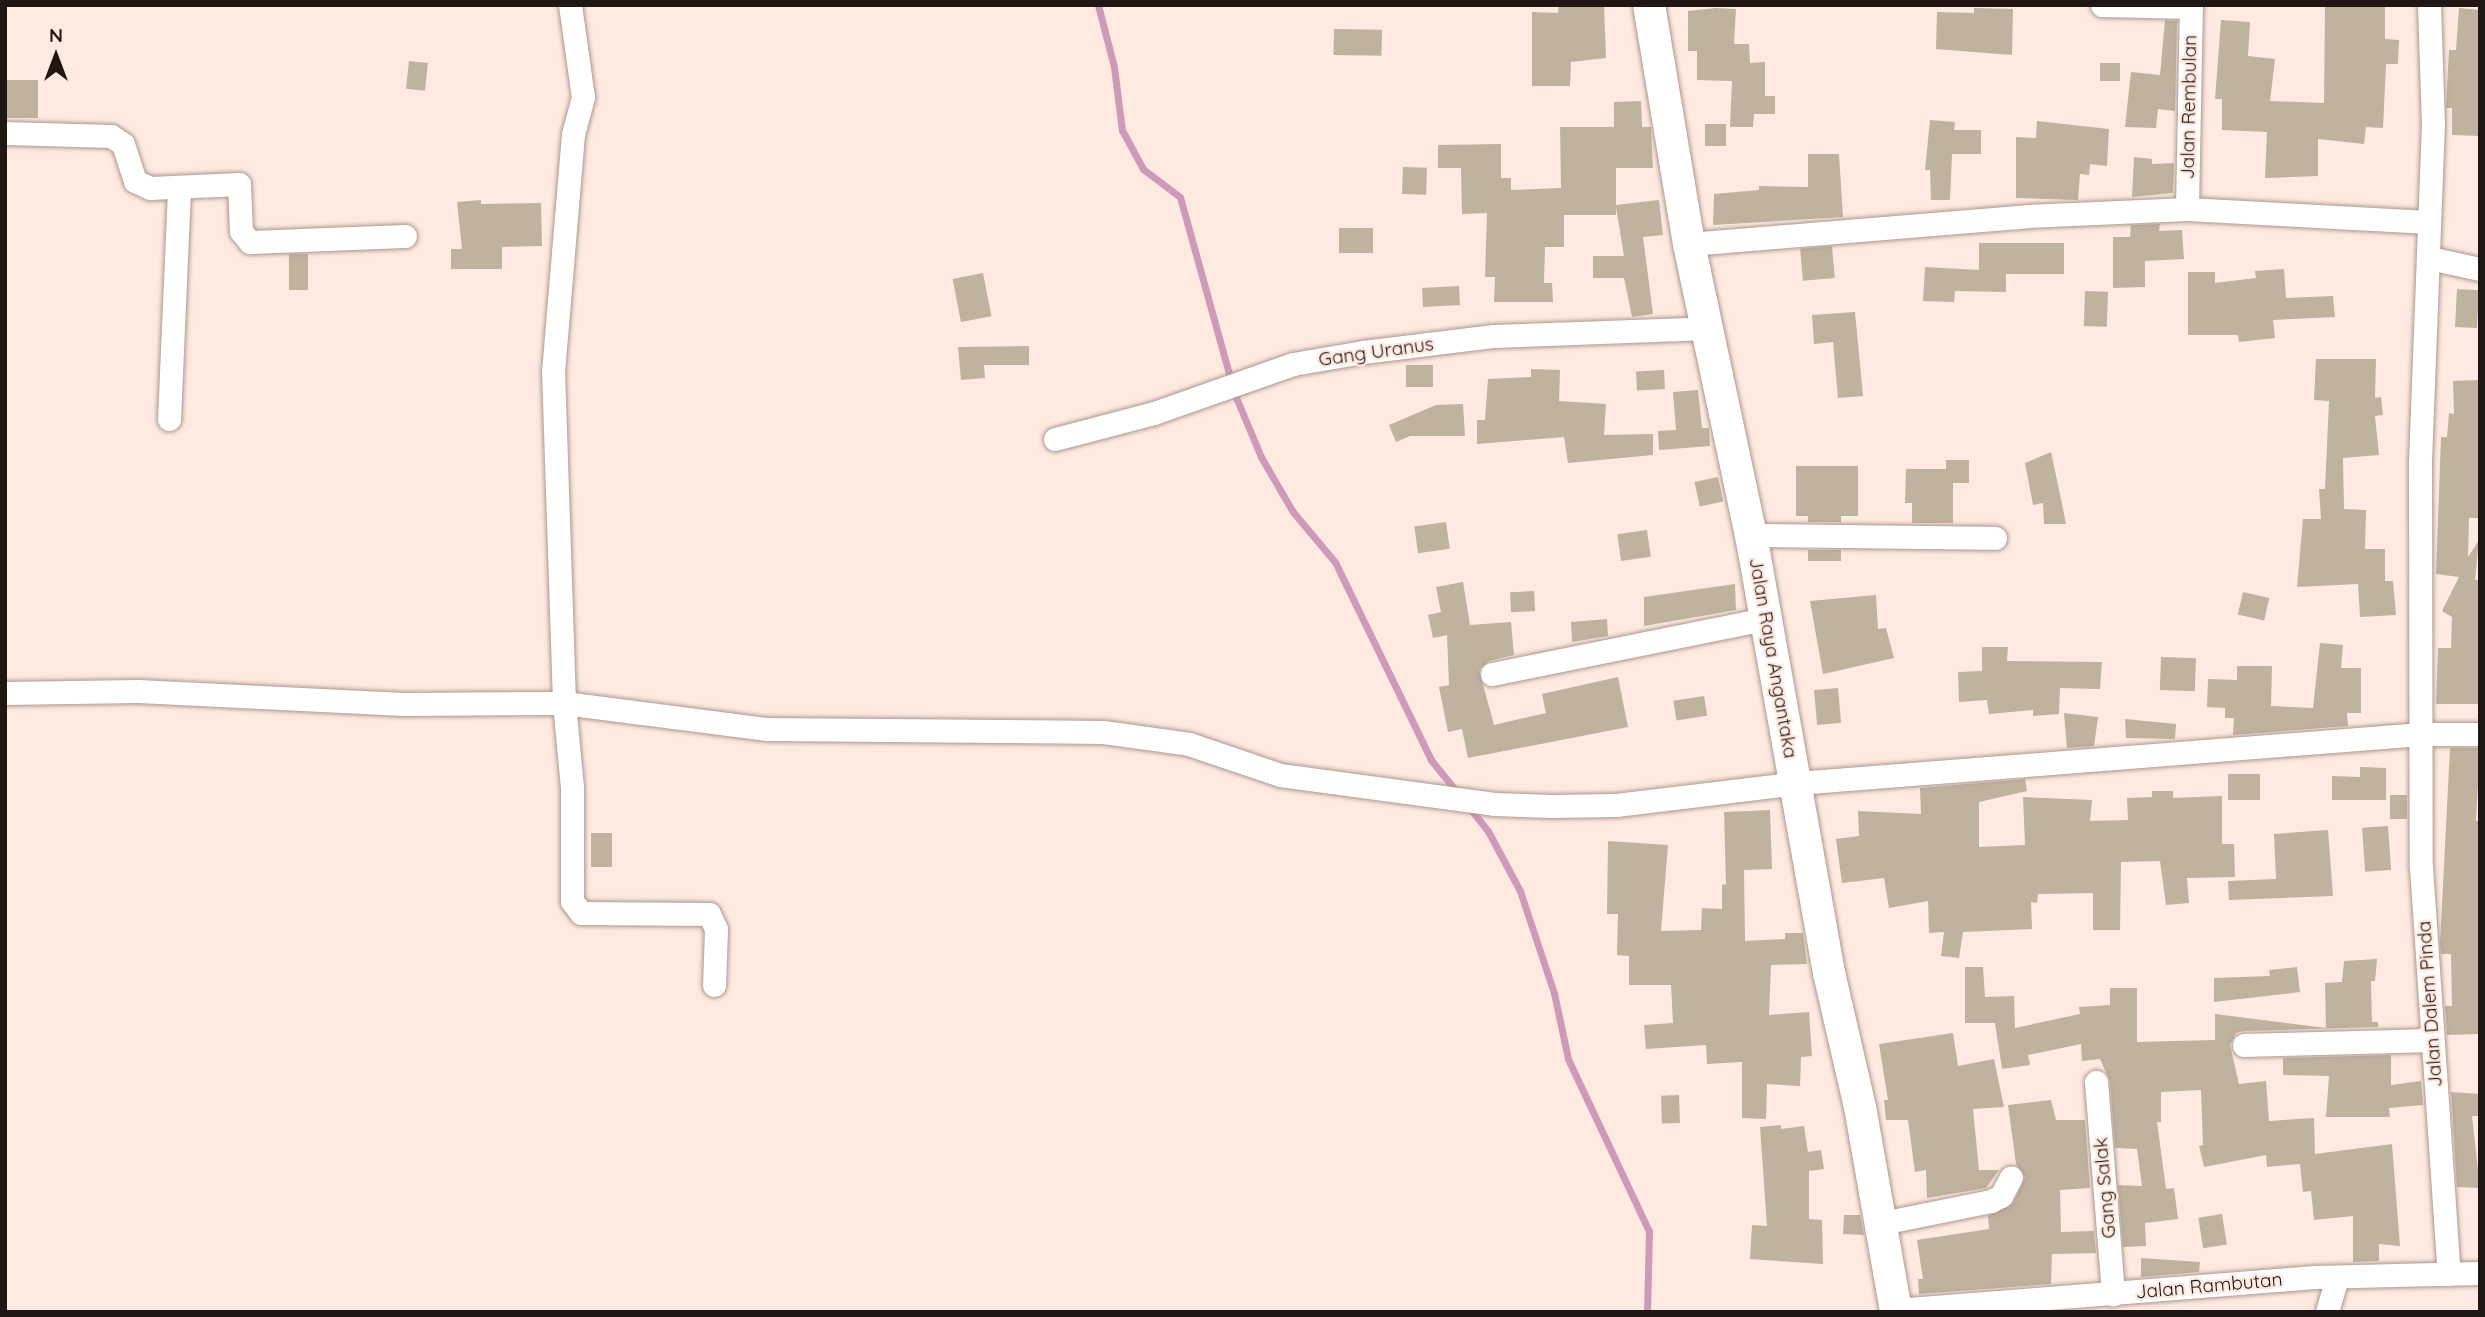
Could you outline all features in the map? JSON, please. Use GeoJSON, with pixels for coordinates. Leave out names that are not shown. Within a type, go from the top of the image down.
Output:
{"type":"FeatureCollection","features":[{"type":"Feature","properties":{"kind":"main road","name":"Jalan Raya Angantaka"},"geometry":{"type":"LineString","coordinates":[[1649,5],[1689,244],[1751,535],[1829,973],[1882,1223],[1896,1311]]}},
{"type":"Feature","properties":{"kind":"street"},"geometry":{"type":"LineString","coordinates":[[570,5],[583,97],[573,134],[553,370],[564,703],[572,787],[576,908],[581,913],[703,911],[713,920],[716,929],[714,985]]}},
{"type":"Feature","properties":{"kind":"street"},"geometry":{"type":"LineString","coordinates":[[2102,5],[2191,6]]}},
{"type":"Feature","properties":{"kind":"street","name":"Jalan Dalem Pinda"},"geometry":{"type":"LineString","coordinates":[[2429,5],[2432,123],[2420,464],[2421,867],[2449,1274]]}},
{"type":"Feature","properties":{"kind":"street","name":"Jalan Rembulan"},"geometry":{"type":"LineString","coordinates":[[2187,209],[2191,6]]}},
{"type":"Feature","properties":{"kind":"street"},"geometry":{"type":"LineString","coordinates":[[5,133],[111,136],[123,144],[135,181],[150,188],[241,185],[241,231],[250,242],[405,236]]}},
{"type":"Feature","properties":{"kind":"street"},"geometry":{"type":"LineString","coordinates":[[169,419],[179,187]]}},
{"type":"Feature","properties":{"kind":"street"},"geometry":{"type":"LineString","coordinates":[[1689,244],[2013,217],[2187,209],[2429,222]]}},
{"type":"Feature","properties":{"kind":"street"},"geometry":{"type":"LineString","coordinates":[[2429,258],[2480,269]]}},
{"type":"Feature","properties":{"kind":"street","name":"Gang Uranus"},"geometry":{"type":"LineString","coordinates":[[1055,439],[1154,413],[1293,364],[1339,356],[1494,336],[1709,328]]}},
{"type":"Feature","properties":{"kind":"street"},"geometry":{"type":"LineString","coordinates":[[1751,535],[1995,538]]}},
{"type":"Feature","properties":{"kind":"street"},"geometry":{"type":"LineString","coordinates":[[1492,674],[1765,619]]}},
{"type":"Feature","properties":{"kind":"street"},"geometry":{"type":"LineString","coordinates":[[5,693],[138,691],[404,704],[564,703],[767,729],[1143,735],[1189,744],[1280,775],[1494,804],[1616,805],[1797,783],[2421,734],[2480,734]]}},
{"type":"Feature","properties":{"kind":"street"},"geometry":{"type":"LineString","coordinates":[[2245,1045],[2432,1040]]}},
{"type":"Feature","properties":{"kind":"street","name":"Gang Salak"},"geometry":{"type":"LineString","coordinates":[[2096,1082],[2113,1294]]}},
{"type":"Feature","properties":{"kind":"street"},"geometry":{"type":"LineString","coordinates":[[1882,1223],[1991,1201],[2001,1196],[2011,1177]]}},
{"type":"Feature","properties":{"kind":"street","name":"Jalan Rambutan"},"geometry":{"type":"LineString","coordinates":[[1896,1311],[2337,1276],[2480,1273]]}},
{"type":"Feature","properties":{"kind":"street"},"geometry":{"type":"LineString","coordinates":[[2327,1312],[2337,1276]]}},
{"type":"Feature","properties":{"kind":"building"},"geometry":{"type":"Polygon","coordinates":[[[1559,5],[1604,5],[1606,58],[1571,62],[1570,86],[1532,86],[1532,12],[1558,13],[1559,5]]]}},
{"type":"Feature","properties":{"kind":"building"},"geometry":{"type":"Polygon","coordinates":[[[2325,5],[2385,5],[2385,39],[2399,40],[2398,64],[2386,64],[2383,128],[2366,127],[2364,144],[2318,139],[2318,176],[2265,178],[2267,132],[2222,130],[2222,99],[2215,99],[2221,20],[2250,22],[2248,56],[2275,59],[2270,101],[2324,103],[2325,5]]]}},
{"type":"Feature","properties":{"kind":"building"},"geometry":{"type":"Polygon","coordinates":[[[1974,8],[2013,9],[2012,55],[1936,49],[1937,12],[1974,13],[1974,8]]]}},
{"type":"Feature","properties":{"kind":"building"},"geometry":{"type":"Polygon","coordinates":[[[2459,8],[2480,10],[2480,136],[2452,135],[2452,108],[2446,108],[2449,50],[2456,50],[2459,8]]]}},
{"type":"Feature","properties":{"kind":"building"},"geometry":{"type":"Polygon","coordinates":[[[1736,9],[1734,44],[1749,44],[1750,63],[1765,62],[1765,96],[1775,96],[1775,114],[1754,114],[1753,127],[1730,127],[1732,81],[1697,80],[1697,51],[1688,51],[1688,11],[1736,9]]]}},
{"type":"Feature","properties":{"kind":"building"},"geometry":{"type":"Polygon","coordinates":[[[2165,20],[2177,21],[2175,111],[2158,109],[2156,128],[2125,127],[2131,72],[2160,75],[2165,20]]]}},
{"type":"Feature","properties":{"kind":"building"},"geometry":{"type":"Polygon","coordinates":[[[1334,29],[1382,30],[1382,56],[1334,55],[1334,29]]]}},
{"type":"Feature","properties":{"kind":"building"},"geometry":{"type":"Polygon","coordinates":[[[409,61],[428,63],[425,91],[406,89],[409,61]]]}},
{"type":"Feature","properties":{"kind":"building"},"geometry":{"type":"Polygon","coordinates":[[[2100,63],[2120,63],[2120,81],[2100,81],[2100,63]]]}},
{"type":"Feature","properties":{"kind":"building"},"geometry":{"type":"Polygon","coordinates":[[[5,80],[38,80],[38,118],[5,118],[5,80]]]}},
{"type":"Feature","properties":{"kind":"building"},"geometry":{"type":"Polygon","coordinates":[[[1641,101],[1642,127],[1651,127],[1653,168],[1616,168],[1616,205],[1659,200],[1663,235],[1643,237],[1653,314],[1632,317],[1624,278],[1593,278],[1593,256],[1624,256],[1616,207],[1616,215],[1564,215],[1564,247],[1545,247],[1544,283],[1552,283],[1553,302],[1494,302],[1495,277],[1485,277],[1487,213],[1462,214],[1461,168],[1438,168],[1438,145],[1501,144],[1501,178],[1511,178],[1511,190],[1561,188],[1560,127],[1614,127],[1614,102],[1641,101]]]}},
{"type":"Feature","properties":{"kind":"building"},"geometry":{"type":"Polygon","coordinates":[[[1930,120],[1955,122],[1954,130],[1981,130],[1981,154],[1952,154],[1950,200],[1931,200],[1930,170],[1925,170],[1930,120]]]}},
{"type":"Feature","properties":{"kind":"building"},"geometry":{"type":"Polygon","coordinates":[[[2037,121],[2109,129],[2107,166],[2090,164],[2089,175],[2080,174],[2078,200],[2016,198],[2016,137],[2036,138],[2037,121]]]}},
{"type":"Feature","properties":{"kind":"building"},"geometry":{"type":"Polygon","coordinates":[[[1705,124],[1726,124],[1726,146],[1705,146],[1705,124]]]}},
{"type":"Feature","properties":{"kind":"building"},"geometry":{"type":"Polygon","coordinates":[[[1808,154],[1839,154],[1843,217],[1713,225],[1714,194],[1759,190],[1759,186],[1808,187],[1808,154]]]}},
{"type":"Feature","properties":{"kind":"building"},"geometry":{"type":"Polygon","coordinates":[[[2134,157],[2152,159],[2152,164],[2174,163],[2173,193],[2132,197],[2134,157]]]}},
{"type":"Feature","properties":{"kind":"building"},"geometry":{"type":"Polygon","coordinates":[[[1403,167],[1427,168],[1426,195],[1402,194],[1403,167]]]}},
{"type":"Feature","properties":{"kind":"building"},"geometry":{"type":"Polygon","coordinates":[[[481,200],[481,204],[541,203],[542,246],[502,247],[502,269],[451,269],[451,249],[462,249],[457,202],[481,200]]]}},
{"type":"Feature","properties":{"kind":"building"},"geometry":{"type":"Polygon","coordinates":[[[2160,224],[2159,231],[2182,230],[2184,259],[2145,261],[2145,287],[2113,288],[2113,237],[2130,237],[2131,225],[2160,224]]]}},
{"type":"Feature","properties":{"kind":"building"},"geometry":{"type":"Polygon","coordinates":[[[1339,228],[1373,228],[1373,253],[1339,253],[1339,228]]]}},
{"type":"Feature","properties":{"kind":"building"},"geometry":{"type":"Polygon","coordinates":[[[1979,243],[2064,243],[2064,274],[2006,274],[2006,292],[1955,291],[1954,302],[1923,301],[1925,267],[1979,270],[1979,243]]]}},
{"type":"Feature","properties":{"kind":"building"},"geometry":{"type":"Polygon","coordinates":[[[1832,246],[1835,278],[1803,281],[1800,249],[1832,246]]]}},
{"type":"Feature","properties":{"kind":"building"},"geometry":{"type":"Polygon","coordinates":[[[289,254],[308,254],[308,290],[289,290],[289,254]]]}},
{"type":"Feature","properties":{"kind":"building"},"geometry":{"type":"Polygon","coordinates":[[[2284,269],[2286,298],[2333,296],[2335,317],[2273,320],[2275,338],[2239,342],[2238,335],[2188,335],[2188,272],[2215,272],[2215,283],[2256,278],[2255,271],[2284,269]]]}},
{"type":"Feature","properties":{"kind":"building"},"geometry":{"type":"Polygon","coordinates":[[[983,273],[991,316],[961,322],[953,279],[983,273]]]}},
{"type":"Feature","properties":{"kind":"building"},"geometry":{"type":"Polygon","coordinates":[[[1459,286],[1460,305],[1423,307],[1422,288],[1459,286]]]}},
{"type":"Feature","properties":{"kind":"building"},"geometry":{"type":"Polygon","coordinates":[[[2457,289],[2479,290],[2477,328],[2455,327],[2457,289]]]}},
{"type":"Feature","properties":{"kind":"building"},"geometry":{"type":"Polygon","coordinates":[[[2085,291],[2108,292],[2107,327],[2084,326],[2085,291]]]}},
{"type":"Feature","properties":{"kind":"building"},"geometry":{"type":"Polygon","coordinates":[[[1855,312],[1863,396],[1838,398],[1833,342],[1814,344],[1812,315],[1855,312]]]}},
{"type":"Feature","properties":{"kind":"building"},"geometry":{"type":"Polygon","coordinates":[[[1029,346],[1029,365],[984,365],[985,378],[961,380],[958,347],[1029,346]]]}},
{"type":"Feature","properties":{"kind":"building"},"geometry":{"type":"Polygon","coordinates":[[[2316,359],[2376,359],[2375,398],[2381,397],[2383,415],[2375,416],[2379,455],[2343,458],[2344,509],[2366,510],[2365,549],[2385,549],[2385,581],[2393,581],[2396,615],[2360,617],[2358,584],[2297,587],[2303,519],[2321,519],[2319,489],[2325,489],[2329,401],[2314,400],[2316,359]]]}},
{"type":"Feature","properties":{"kind":"building"},"geometry":{"type":"Polygon","coordinates":[[[1406,365],[1433,365],[1433,387],[1406,387],[1406,365]]]}},
{"type":"Feature","properties":{"kind":"building"},"geometry":{"type":"Polygon","coordinates":[[[1531,369],[1560,370],[1559,401],[1606,404],[1604,435],[1653,434],[1653,455],[1568,463],[1564,437],[1477,444],[1477,420],[1485,420],[1488,379],[1531,377],[1531,369]]]}},
{"type":"Feature","properties":{"kind":"building"},"geometry":{"type":"Polygon","coordinates":[[[1664,370],[1665,389],[1637,390],[1636,371],[1664,370]]]}},
{"type":"Feature","properties":{"kind":"building"},"geometry":{"type":"Polygon","coordinates":[[[2480,380],[2480,518],[2469,518],[2468,557],[2479,540],[2475,580],[2480,580],[2480,704],[2436,704],[2438,648],[2451,648],[2452,617],[2442,611],[2459,577],[2436,574],[2441,437],[2447,437],[2449,413],[2454,414],[2453,381],[2480,380]]]}},
{"type":"Feature","properties":{"kind":"building"},"geometry":{"type":"Polygon","coordinates":[[[1698,390],[1702,428],[1709,428],[1710,446],[1659,450],[1658,431],[1676,430],[1673,392],[1698,390]]]}},
{"type":"Feature","properties":{"kind":"building"},"geometry":{"type":"Polygon","coordinates":[[[1463,404],[1465,436],[1410,436],[1396,442],[1389,425],[1436,405],[1463,404]]]}},
{"type":"Feature","properties":{"kind":"building"},"geometry":{"type":"Polygon","coordinates":[[[2051,452],[2066,524],[2044,524],[2043,503],[2033,505],[2025,463],[2051,452]]]}},
{"type":"Feature","properties":{"kind":"building"},"geometry":{"type":"Polygon","coordinates":[[[1946,460],[1969,460],[1969,483],[1953,483],[1953,523],[1912,523],[1912,503],[1905,503],[1906,469],[1946,469],[1946,460]]]}},
{"type":"Feature","properties":{"kind":"building"},"geometry":{"type":"Polygon","coordinates":[[[1796,466],[1858,466],[1858,516],[1841,516],[1841,522],[1808,522],[1808,516],[1796,516],[1796,466]]]}},
{"type":"Feature","properties":{"kind":"building"},"geometry":{"type":"Polygon","coordinates":[[[1718,477],[1723,501],[1700,506],[1695,482],[1718,477]]]}},
{"type":"Feature","properties":{"kind":"building"},"geometry":{"type":"Polygon","coordinates":[[[1446,522],[1450,549],[1418,553],[1414,526],[1446,522]]]}},
{"type":"Feature","properties":{"kind":"building"},"geometry":{"type":"Polygon","coordinates":[[[1647,530],[1651,557],[1621,561],[1617,534],[1647,530]]]}},
{"type":"Feature","properties":{"kind":"building"},"geometry":{"type":"Polygon","coordinates":[[[1808,550],[1841,550],[1841,561],[1808,561],[1808,550]]]}},
{"type":"Feature","properties":{"kind":"building"},"geometry":{"type":"Polygon","coordinates":[[[1463,582],[1470,625],[1511,622],[1514,655],[1489,661],[1479,670],[1494,725],[1546,713],[1542,694],[1618,677],[1628,727],[1468,758],[1462,729],[1448,732],[1439,687],[1449,685],[1447,635],[1433,638],[1428,615],[1441,612],[1436,587],[1463,582]]]}},
{"type":"Feature","properties":{"kind":"building"},"geometry":{"type":"Polygon","coordinates":[[[1735,584],[1736,610],[1644,626],[1644,597],[1735,584]]]}},
{"type":"Feature","properties":{"kind":"building"},"geometry":{"type":"Polygon","coordinates":[[[1534,591],[1535,611],[1511,612],[1510,592],[1534,591]]]}},
{"type":"Feature","properties":{"kind":"building"},"geometry":{"type":"Polygon","coordinates":[[[2243,592],[2269,598],[2264,620],[2238,614],[2243,592]]]}},
{"type":"Feature","properties":{"kind":"building"},"geometry":{"type":"Polygon","coordinates":[[[1876,595],[1878,629],[1886,628],[1894,658],[1823,674],[1810,601],[1876,595]]]}},
{"type":"Feature","properties":{"kind":"building"},"geometry":{"type":"Polygon","coordinates":[[[1607,619],[1608,636],[1572,642],[1571,622],[1607,619]]]}},
{"type":"Feature","properties":{"kind":"building"},"geometry":{"type":"Polygon","coordinates":[[[2320,643],[2343,645],[2341,668],[2361,668],[2361,713],[2347,713],[2348,726],[2233,735],[2234,718],[2225,718],[2225,708],[2207,707],[2208,679],[2237,680],[2237,666],[2272,666],[2271,706],[2313,708],[2320,643]]]}},
{"type":"Feature","properties":{"kind":"building"},"geometry":{"type":"Polygon","coordinates":[[[1982,647],[2008,647],[2007,661],[2102,662],[2100,689],[2060,688],[2059,714],[2033,716],[2033,710],[1989,714],[1987,700],[1959,702],[1958,672],[1982,671],[1982,647]]]}},
{"type":"Feature","properties":{"kind":"building"},"geometry":{"type":"Polygon","coordinates":[[[2161,657],[2196,658],[2195,691],[2160,690],[2161,657]]]}},
{"type":"Feature","properties":{"kind":"building"},"geometry":{"type":"Polygon","coordinates":[[[1838,688],[1841,723],[1817,725],[1814,690],[1838,688]]]}},
{"type":"Feature","properties":{"kind":"building"},"geometry":{"type":"Polygon","coordinates":[[[1704,696],[1707,716],[1677,721],[1673,701],[1704,696]]]}},
{"type":"Feature","properties":{"kind":"building"},"geometry":{"type":"Polygon","coordinates":[[[2064,713],[2098,717],[2094,746],[2067,748],[2064,713]]]}},
{"type":"Feature","properties":{"kind":"building"},"geometry":{"type":"Polygon","coordinates":[[[2125,719],[2176,724],[2175,739],[2126,738],[2125,719]]]}},
{"type":"Feature","properties":{"kind":"building"},"geometry":{"type":"Polygon","coordinates":[[[2450,748],[2480,748],[2476,821],[2480,821],[2480,1034],[2447,1035],[2445,1006],[2452,1006],[2451,954],[2441,954],[2440,943],[2450,748]]]}},
{"type":"Feature","properties":{"kind":"building"},"geometry":{"type":"Polygon","coordinates":[[[2360,767],[2386,768],[2386,800],[2332,800],[2332,776],[2360,777],[2360,767]]]}},
{"type":"Feature","properties":{"kind":"building"},"geometry":{"type":"Polygon","coordinates":[[[2228,774],[2260,774],[2260,800],[2228,800],[2228,774]]]}},
{"type":"Feature","properties":{"kind":"building"},"geometry":{"type":"Polygon","coordinates":[[[2025,779],[2027,791],[1979,802],[1979,847],[2025,845],[2023,797],[2092,800],[2090,821],[2128,820],[2127,798],[2152,797],[2152,791],[2173,791],[2173,798],[2222,796],[2222,844],[2234,844],[2235,877],[2187,878],[2189,903],[2166,905],[2160,861],[2121,862],[2120,930],[2093,930],[2093,893],[2038,894],[2037,903],[2031,902],[2032,929],[1963,932],[1959,958],[1941,956],[1944,932],[1929,933],[1928,901],[1889,908],[1884,878],[1842,883],[1836,839],[1859,836],[1858,811],[1921,814],[1920,788],[2025,779]]]}},
{"type":"Feature","properties":{"kind":"building"},"geometry":{"type":"Polygon","coordinates":[[[2390,795],[2407,795],[2407,819],[2390,819],[2390,795]]]}},
{"type":"Feature","properties":{"kind":"building"},"geometry":{"type":"Polygon","coordinates":[[[1770,810],[1772,869],[1744,870],[1745,941],[1785,939],[1785,933],[1803,933],[1807,964],[1771,965],[1769,1015],[1809,1012],[1812,1056],[1801,1057],[1800,1086],[1767,1084],[1766,1119],[1742,1118],[1742,1062],[1707,1064],[1706,1045],[1646,1049],[1644,1025],[1673,1023],[1671,985],[1629,985],[1629,956],[1617,955],[1618,914],[1607,914],[1608,841],[1668,845],[1661,931],[1701,930],[1702,908],[1722,909],[1722,885],[1726,884],[1724,812],[1770,810]]]}},
{"type":"Feature","properties":{"kind":"building"},"geometry":{"type":"Polygon","coordinates":[[[2388,826],[2391,870],[2365,872],[2362,828],[2388,826]]]}},
{"type":"Feature","properties":{"kind":"building"},"geometry":{"type":"Polygon","coordinates":[[[2328,830],[2333,896],[2229,900],[2228,881],[2276,879],[2274,834],[2328,830]]]}},
{"type":"Feature","properties":{"kind":"building"},"geometry":{"type":"Polygon","coordinates":[[[591,833],[612,833],[612,867],[591,867],[591,833]]]}},
{"type":"Feature","properties":{"kind":"building"},"geometry":{"type":"Polygon","coordinates":[[[2377,959],[2375,981],[2371,981],[2372,1022],[2378,1022],[2378,1027],[2244,1031],[2236,1033],[2230,1045],[2239,1084],[2266,1081],[2269,1121],[2314,1118],[2315,1154],[2392,1144],[2400,1246],[2379,1244],[2379,1261],[2353,1262],[2353,1216],[2314,1220],[2311,1191],[2303,1192],[2300,1164],[2267,1167],[2266,1155],[2204,1167],[2199,1146],[2203,1145],[2201,1090],[2161,1092],[2161,1122],[2157,1122],[2166,1189],[2174,1188],[2178,1219],[2145,1223],[2146,1246],[2123,1247],[2118,1185],[2142,1186],[2137,1149],[2115,1148],[2110,1081],[2100,1059],[2082,1061],[2081,1044],[2028,1055],[2030,1065],[2002,1069],[1995,1023],[1965,1023],[1965,967],[1983,967],[1985,997],[2014,996],[2015,1028],[2080,1014],[2079,1007],[2110,1005],[2110,988],[2137,988],[2137,1042],[2215,1040],[2215,1014],[2326,1028],[2325,983],[2342,982],[2344,961],[2377,959]]]}},
{"type":"Feature","properties":{"kind":"building"},"geometry":{"type":"Polygon","coordinates":[[[2297,967],[2300,992],[2214,1002],[2214,978],[2270,976],[2269,970],[2297,967]]]}},
{"type":"Feature","properties":{"kind":"building"},"geometry":{"type":"Polygon","coordinates":[[[1953,1033],[1958,1066],[1994,1059],[2004,1107],[1973,1109],[1979,1170],[1999,1170],[1986,1188],[1927,1198],[1926,1170],[1915,1172],[1908,1120],[1886,1120],[1884,1100],[1888,1100],[1879,1044],[1953,1033]]]}},
{"type":"Feature","properties":{"kind":"building"},"geometry":{"type":"Polygon","coordinates":[[[2391,1055],[2391,1085],[2421,1081],[2423,1105],[2389,1108],[2390,1117],[2326,1117],[2329,1076],[2283,1075],[2283,1058],[2391,1055]]]}},
{"type":"Feature","properties":{"kind":"building"},"geometry":{"type":"Polygon","coordinates":[[[2451,1092],[2480,1094],[2480,1116],[2472,1116],[2480,1188],[2457,1187],[2451,1092]]]}},
{"type":"Feature","properties":{"kind":"building"},"geometry":{"type":"Polygon","coordinates":[[[1679,1095],[1680,1123],[1662,1124],[1661,1096],[1679,1095]]]}},
{"type":"Feature","properties":{"kind":"building"},"geometry":{"type":"Polygon","coordinates":[[[2051,1100],[2056,1120],[2085,1120],[2090,1188],[2060,1190],[2061,1232],[2094,1231],[2096,1253],[2052,1254],[2051,1284],[1919,1294],[1918,1279],[1923,1279],[1917,1240],[1989,1229],[1988,1216],[2013,1203],[2025,1177],[2016,1164],[2008,1105],[2051,1100]]]}},
{"type":"Feature","properties":{"kind":"building"},"geometry":{"type":"Polygon","coordinates":[[[1781,1125],[1781,1129],[1804,1126],[1808,1152],[1821,1150],[1824,1169],[1809,1171],[1809,1219],[1822,1220],[1823,1264],[1750,1259],[1752,1225],[1767,1226],[1760,1127],[1781,1125]]]}},
{"type":"Feature","properties":{"kind":"building"},"geometry":{"type":"Polygon","coordinates":[[[2222,1214],[2227,1245],[2203,1248],[2198,1218],[2222,1214]]]}},
{"type":"Feature","properties":{"kind":"building"},"geometry":{"type":"Polygon","coordinates":[[[1844,1215],[1860,1215],[1864,1235],[1843,1234],[1844,1215]]]}},
{"type":"Feature","properties":{"kind":"building"},"geometry":{"type":"Polygon","coordinates":[[[2141,1258],[2200,1262],[2199,1272],[2141,1277],[2141,1258]]]}},
{"type":"Feature","properties":{"kind":"waterway"},"geometry":{"type":"LineString","coordinates":[[1098,5],[1114,67],[1122,130],[1143,169],[1180,197],[1235,395],[1261,457],[1293,512],[1335,562],[1431,760],[1457,792]]}},
{"type":"Feature","properties":{"kind":"waterway"},"geometry":{"type":"LineString","coordinates":[[1469,807],[1488,831],[1520,891],[1554,993],[1568,1059],[1649,1231],[1647,1312]]}}]}
